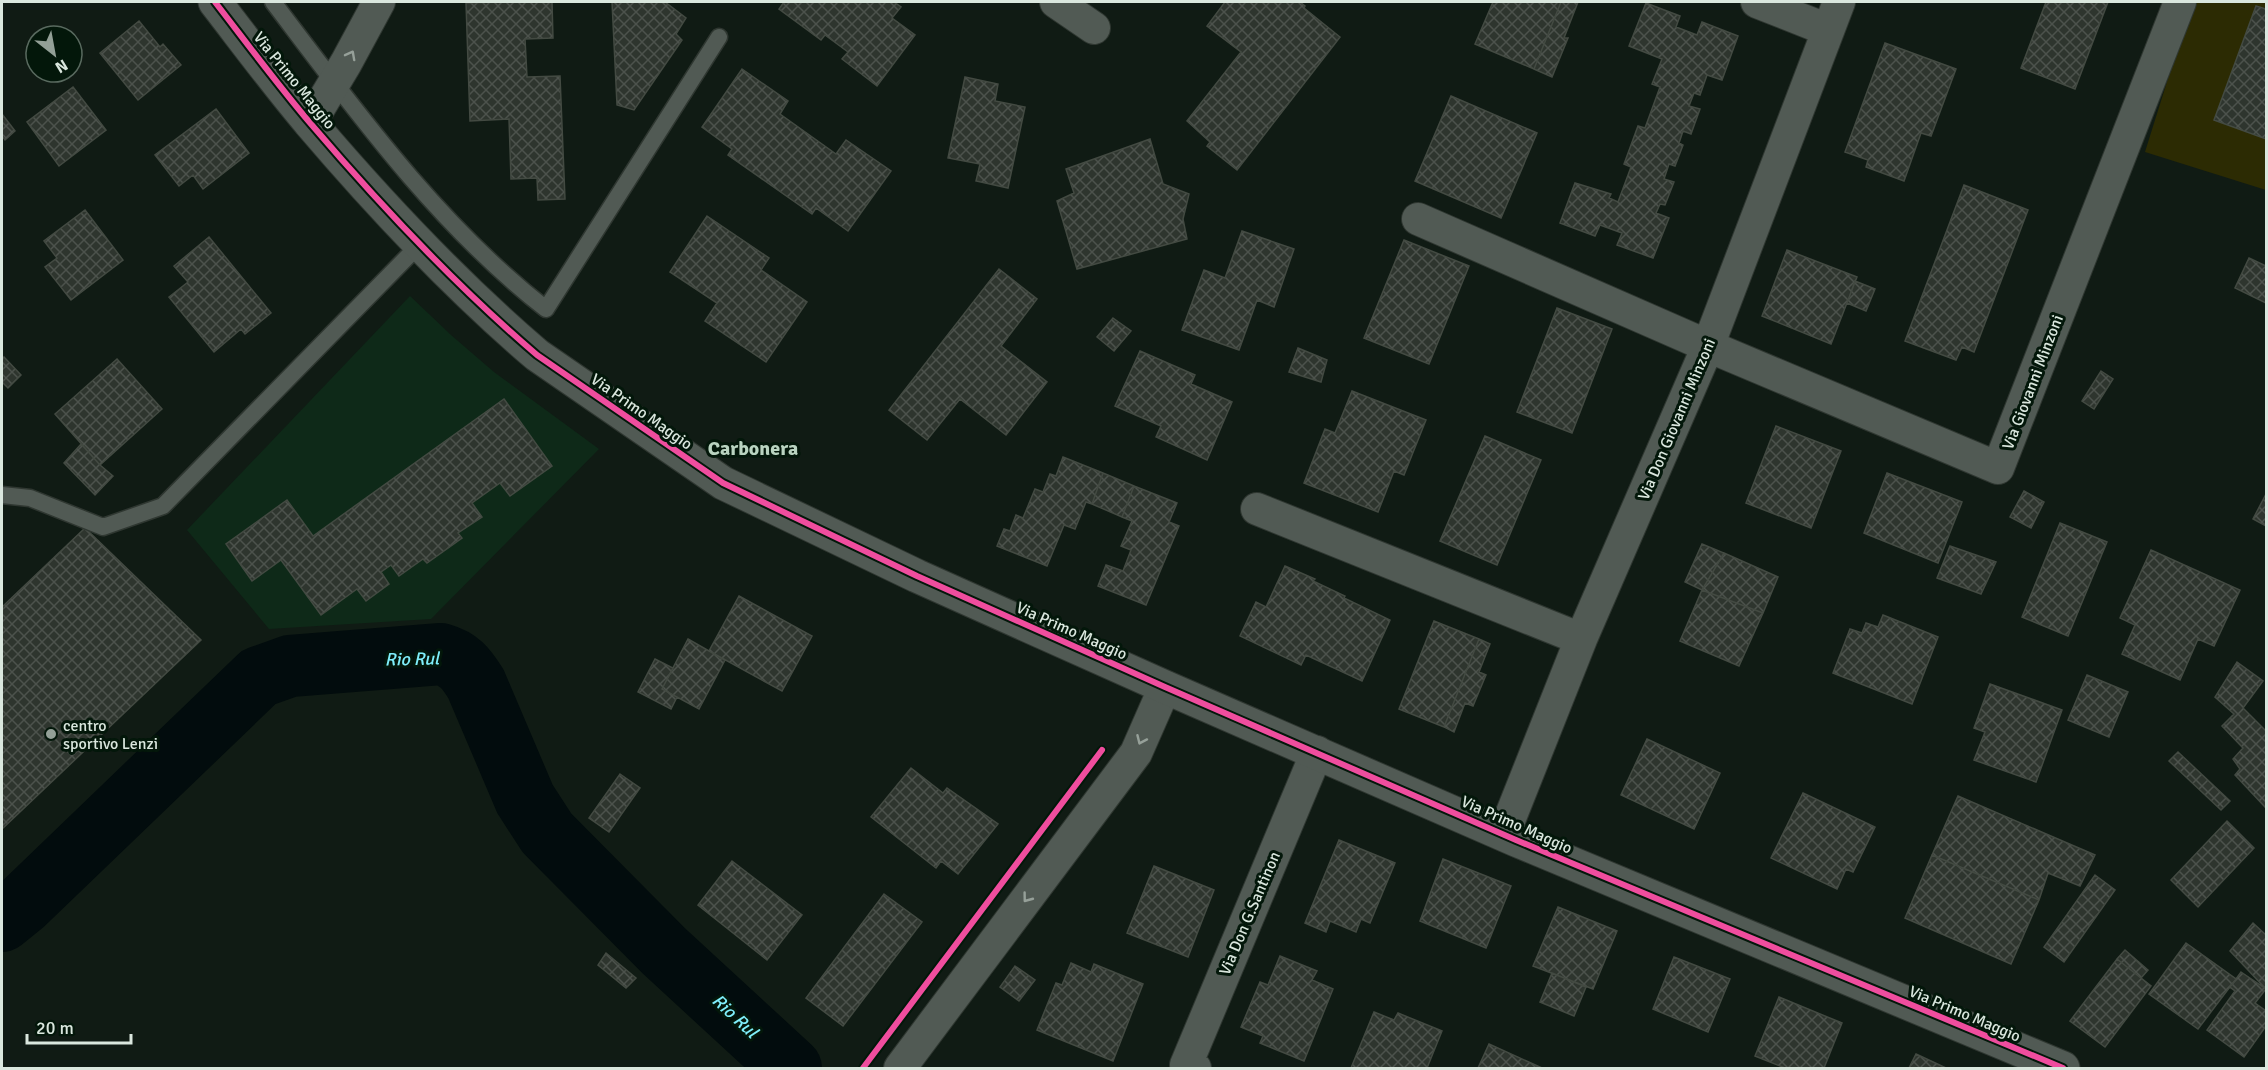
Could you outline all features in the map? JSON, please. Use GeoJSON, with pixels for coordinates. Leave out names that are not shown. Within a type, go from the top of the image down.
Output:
{"type":"FeatureCollection","features":[{"type":"Feature","properties":{"kind":"street","name":"Via Primo Maggio"},"geometry":{"type":"LineString","coordinates":[[214,2],[310,123],[420,244],[514,336],[537,355],[723,483],[917,576],[1165,687],[1504,833],[2063,1068]]}},
{"type":"Feature","properties":{"kind":"street"},"geometry":{"type":"LineString","coordinates":[[310,123],[379,2]]}},
{"type":"Feature","properties":{"kind":"street"},"geometry":{"type":"LineString","coordinates":[[1056,2],[1094,28]]}},
{"type":"Feature","properties":{"kind":"street"},"geometry":{"type":"LineString","coordinates":[[1757,2],[1834,16]]}},
{"type":"Feature","properties":{"kind":"street","name":"Via Giovanni Minzoni"},"geometry":{"type":"LineString","coordinates":[[1708,346],[1998,468],[2180,2]]}},
{"type":"Feature","properties":{"kind":"street","name":"Via Don Giovanni Minzoni"},"geometry":{"type":"LineString","coordinates":[[1504,833],[1581,639],[1708,346],[1834,16]]}},
{"type":"Feature","properties":{"kind":"street"},"geometry":{"type":"LineString","coordinates":[[1418,219],[1708,346]]}},
{"type":"Feature","properties":{"kind":"street"},"geometry":{"type":"LineString","coordinates":[[1257,509],[1581,639]]}},
{"type":"Feature","properties":{"kind":"street"},"geometry":{"type":"LineString","coordinates":[[900,1068],[1136,753],[1165,687]]}},
{"type":"Feature","properties":{"kind":"street","name":"Via Don G.Santinon"},"geometry":{"type":"LineString","coordinates":[[1195,1068],[1186,1065],[1317,752]]}},
{"type":"Feature","properties":{"kind":"lane"},"geometry":{"type":"LineString","coordinates":[[273,2],[334,83],[432,204],[519,288],[546,309],[718,37]]}},
{"type":"Feature","properties":{"kind":"lane"},"geometry":{"type":"LineString","coordinates":[[2,495],[30,498],[103,527],[163,506],[420,244]]}},
{"type":"Feature","properties":{"kind":"shaded area"},"geometry":{"type":"Polygon","coordinates":[[[2192,2],[2266,2],[2266,190],[2145,152],[2192,2]]]}},
{"type":"Feature","properties":{"kind":"shaded area"},"geometry":{"type":"Polygon","coordinates":[[[410,296],[494,372],[599,449],[431,619],[269,629],[187,530],[410,296]]]}},
{"type":"Feature","properties":{"kind":"building"},"geometry":{"type":"Polygon","coordinates":[[[552,2],[553,38],[525,39],[527,77],[560,76],[565,199],[538,200],[537,178],[511,179],[509,119],[470,121],[466,3],[552,2]]]}},
{"type":"Feature","properties":{"kind":"building"},"geometry":{"type":"Polygon","coordinates":[[[612,2],[665,2],[686,18],[676,34],[682,40],[634,110],[617,105],[612,2]]]}},
{"type":"Feature","properties":{"kind":"building"},"geometry":{"type":"Polygon","coordinates":[[[784,2],[894,2],[901,7],[892,18],[915,35],[877,86],[842,59],[848,52],[825,35],[821,40],[779,9],[784,2]]]}},
{"type":"Feature","properties":{"kind":"building"},"geometry":{"type":"Polygon","coordinates":[[[1225,2],[1300,2],[1305,6],[1304,8],[1340,37],[1237,170],[1207,146],[1210,142],[1187,121],[1241,52],[1207,26],[1225,2]]]}},
{"type":"Feature","properties":{"kind":"building"},"geometry":{"type":"Polygon","coordinates":[[[1493,2],[1561,2],[1534,69],[1475,44],[1493,2]]]}},
{"type":"Feature","properties":{"kind":"building"},"geometry":{"type":"Polygon","coordinates":[[[1561,2],[1578,2],[1564,38],[1568,38],[1552,77],[1534,69],[1561,2]]]}},
{"type":"Feature","properties":{"kind":"building"},"geometry":{"type":"Polygon","coordinates":[[[2046,2],[2108,2],[2075,89],[2021,68],[2046,2]]]}},
{"type":"Feature","properties":{"kind":"building"},"geometry":{"type":"Polygon","coordinates":[[[1646,3],[1680,16],[1676,27],[1697,35],[1702,22],[1738,36],[1722,80],[1707,75],[1700,95],[1694,93],[1689,106],[1700,109],[1691,134],[1683,131],[1679,143],[1683,145],[1675,166],[1669,164],[1664,179],[1674,182],[1665,205],[1660,204],[1656,213],[1669,218],[1653,258],[1617,245],[1622,233],[1600,225],[1595,236],[1560,223],[1575,183],[1611,194],[1609,198],[1618,202],[1631,167],[1624,164],[1638,126],[1645,128],[1660,87],[1652,84],[1662,59],[1629,46],[1646,3]]]}},
{"type":"Feature","properties":{"kind":"building"},"geometry":{"type":"Polygon","coordinates":[[[2256,6],[2266,9],[2266,139],[2214,120],[2256,6]]]}},
{"type":"Feature","properties":{"kind":"building"},"geometry":{"type":"Polygon","coordinates":[[[139,21],[160,47],[163,44],[181,65],[138,100],[100,53],[139,21]]]}},
{"type":"Feature","properties":{"kind":"building"},"geometry":{"type":"Polygon","coordinates":[[[1885,43],[1956,69],[1931,136],[1921,133],[1904,181],[1866,167],[1868,160],[1845,152],[1885,43]]]}},
{"type":"Feature","properties":{"kind":"building"},"geometry":{"type":"Polygon","coordinates":[[[742,69],[788,101],[780,114],[836,154],[846,140],[891,171],[848,231],[816,208],[812,214],[728,155],[732,149],[702,127],[742,69]]]}},
{"type":"Feature","properties":{"kind":"building"},"geometry":{"type":"Polygon","coordinates":[[[965,77],[998,84],[995,101],[1025,107],[1008,188],[976,181],[980,164],[948,158],[965,77]]]}},
{"type":"Feature","properties":{"kind":"building"},"geometry":{"type":"Polygon","coordinates":[[[73,87],[106,130],[59,166],[27,122],[73,87]]]}},
{"type":"Feature","properties":{"kind":"building"},"geometry":{"type":"Polygon","coordinates":[[[1451,96],[1537,133],[1501,218],[1415,181],[1451,96]]]}},
{"type":"Feature","properties":{"kind":"building"},"geometry":{"type":"Polygon","coordinates":[[[216,109],[249,153],[203,189],[193,175],[179,186],[155,155],[216,109]]]}},
{"type":"Feature","properties":{"kind":"building"},"geometry":{"type":"Polygon","coordinates":[[[2,114],[15,131],[5,140],[2,136],[2,114]]]}},
{"type":"Feature","properties":{"kind":"building"},"geometry":{"type":"Polygon","coordinates":[[[1150,139],[1163,184],[1189,194],[1183,219],[1187,239],[1077,269],[1057,201],[1074,193],[1066,169],[1150,139]]]}},
{"type":"Feature","properties":{"kind":"building"},"geometry":{"type":"Polygon","coordinates":[[[1964,185],[2028,210],[1974,352],[1962,347],[1956,360],[1905,341],[1964,185]]]}},
{"type":"Feature","properties":{"kind":"building"},"geometry":{"type":"Polygon","coordinates":[[[85,210],[123,260],[71,300],[45,267],[57,258],[44,241],[85,210]]]}},
{"type":"Feature","properties":{"kind":"building"},"geometry":{"type":"Polygon","coordinates":[[[707,216],[769,258],[761,270],[807,302],[766,362],[705,321],[717,303],[670,272],[707,216]]]}},
{"type":"Feature","properties":{"kind":"building"},"geometry":{"type":"Polygon","coordinates":[[[1242,231],[1294,249],[1274,307],[1257,300],[1239,350],[1182,330],[1204,270],[1225,278],[1242,231]]]}},
{"type":"Feature","properties":{"kind":"building"},"geometry":{"type":"Polygon","coordinates":[[[209,237],[271,313],[245,334],[241,329],[214,352],[169,297],[188,282],[174,266],[209,237]]]}},
{"type":"Feature","properties":{"kind":"building"},"geometry":{"type":"Polygon","coordinates":[[[1404,240],[1469,266],[1429,364],[1364,338],[1404,240]]]}},
{"type":"Feature","properties":{"kind":"building"},"geometry":{"type":"Polygon","coordinates":[[[1787,250],[1857,277],[1831,344],[1762,316],[1787,250]]]}},
{"type":"Feature","properties":{"kind":"building"},"geometry":{"type":"Polygon","coordinates":[[[2249,258],[2266,266],[2266,303],[2235,288],[2249,258]]]}},
{"type":"Feature","properties":{"kind":"building"},"geometry":{"type":"Polygon","coordinates":[[[999,269],[1037,299],[1001,346],[1047,382],[1006,435],[960,399],[927,440],[889,410],[999,269]]]}},
{"type":"Feature","properties":{"kind":"building"},"geometry":{"type":"Polygon","coordinates":[[[1855,281],[1875,289],[1866,311],[1847,303],[1855,281]]]}},
{"type":"Feature","properties":{"kind":"building"},"geometry":{"type":"Polygon","coordinates":[[[1557,308],[1612,329],[1572,433],[1517,412],[1557,308]]]}},
{"type":"Feature","properties":{"kind":"building"},"geometry":{"type":"Polygon","coordinates":[[[1113,318],[1131,331],[1114,351],[1097,337],[1113,318]]]}},
{"type":"Feature","properties":{"kind":"building"},"geometry":{"type":"Polygon","coordinates":[[[1298,348],[1327,360],[1321,382],[1289,372],[1298,348]]]}},
{"type":"Feature","properties":{"kind":"building"},"geometry":{"type":"Polygon","coordinates":[[[1140,351],[1195,375],[1191,384],[1232,402],[1207,460],[1156,437],[1161,426],[1115,406],[1140,351]]]}},
{"type":"Feature","properties":{"kind":"building"},"geometry":{"type":"Polygon","coordinates":[[[4,357],[21,375],[8,388],[2,382],[4,357]]]}},
{"type":"Feature","properties":{"kind":"building"},"geometry":{"type":"Polygon","coordinates":[[[117,359],[162,409],[100,465],[55,414],[117,359]]]}},
{"type":"Feature","properties":{"kind":"building"},"geometry":{"type":"Polygon","coordinates":[[[2101,371],[2113,379],[2094,409],[2082,401],[2101,371]]]}},
{"type":"Feature","properties":{"kind":"building"},"geometry":{"type":"Polygon","coordinates":[[[1352,391],[1426,420],[1404,475],[1394,471],[1378,512],[1304,483],[1325,429],[1335,433],[1352,391]]]}},
{"type":"Feature","properties":{"kind":"building"},"geometry":{"type":"Polygon","coordinates":[[[504,399],[552,466],[510,496],[500,483],[472,503],[482,517],[458,533],[462,538],[427,563],[423,559],[399,576],[391,565],[381,572],[389,584],[366,601],[357,589],[321,615],[281,560],[252,581],[226,544],[287,500],[313,536],[504,399]]]}},
{"type":"Feature","properties":{"kind":"building"},"geometry":{"type":"Polygon","coordinates":[[[1776,426],[1841,451],[1811,528],[1746,503],[1776,426]]]}},
{"type":"Feature","properties":{"kind":"building"},"geometry":{"type":"Polygon","coordinates":[[[1485,436],[1541,460],[1497,565],[1440,541],[1485,436]]]}},
{"type":"Feature","properties":{"kind":"building"},"geometry":{"type":"Polygon","coordinates":[[[81,444],[113,476],[95,495],[64,463],[81,444]]]}},
{"type":"Feature","properties":{"kind":"building"},"geometry":{"type":"Polygon","coordinates":[[[1063,457],[1103,473],[1092,504],[1086,502],[1075,529],[1064,525],[1047,566],[997,546],[1004,529],[1010,531],[1016,515],[1023,518],[1035,489],[1043,492],[1050,474],[1056,476],[1063,457]]]}},
{"type":"Feature","properties":{"kind":"building"},"geometry":{"type":"Polygon","coordinates":[[[1103,473],[1134,486],[1122,517],[1092,504],[1103,473]]]}},
{"type":"Feature","properties":{"kind":"building"},"geometry":{"type":"Polygon","coordinates":[[[1887,473],[1962,502],[1938,563],[1864,533],[1887,473]]]}},
{"type":"Feature","properties":{"kind":"building"},"geometry":{"type":"Polygon","coordinates":[[[1134,486],[1177,503],[1169,522],[1179,526],[1146,605],[1098,586],[1106,565],[1123,571],[1131,550],[1121,546],[1132,521],[1122,517],[1134,486]]]}},
{"type":"Feature","properties":{"kind":"building"},"geometry":{"type":"Polygon","coordinates":[[[2024,491],[2044,502],[2031,528],[2010,517],[2024,491]]]}},
{"type":"Feature","properties":{"kind":"building"},"geometry":{"type":"Polygon","coordinates":[[[2266,494],[2266,526],[2253,519],[2266,494]]]}},
{"type":"Feature","properties":{"kind":"building"},"geometry":{"type":"Polygon","coordinates":[[[2060,523],[2107,542],[2068,636],[2022,617],[2060,523]]]}},
{"type":"Feature","properties":{"kind":"building","name":"centro sportivo Lenzi"},"geometry":{"type":"Polygon","coordinates":[[[85,528],[201,640],[2,829],[2,607],[85,528]]]}},
{"type":"Feature","properties":{"kind":"building"},"geometry":{"type":"Polygon","coordinates":[[[1702,544],[1724,553],[1702,590],[1685,582],[1702,544]]]}},
{"type":"Feature","properties":{"kind":"building"},"geometry":{"type":"Polygon","coordinates":[[[1950,546],[1996,562],[1981,594],[1937,578],[1950,546]]]}},
{"type":"Feature","properties":{"kind":"building"},"geometry":{"type":"Polygon","coordinates":[[[2151,550],[2240,590],[2214,646],[2198,639],[2180,680],[2122,654],[2135,625],[2120,618],[2151,550]]]}},
{"type":"Feature","properties":{"kind":"building"},"geometry":{"type":"Polygon","coordinates":[[[1724,553],[1778,577],[1763,613],[1702,590],[1724,553]]]}},
{"type":"Feature","properties":{"kind":"building"},"geometry":{"type":"Polygon","coordinates":[[[1285,566],[1315,579],[1313,581],[1390,620],[1362,681],[1306,655],[1301,665],[1240,636],[1256,602],[1266,607],[1285,566]]]}},
{"type":"Feature","properties":{"kind":"building"},"geometry":{"type":"Polygon","coordinates":[[[1702,590],[1763,613],[1739,666],[1680,641],[1702,590]]]}},
{"type":"Feature","properties":{"kind":"building"},"geometry":{"type":"Polygon","coordinates":[[[739,596],[812,636],[782,691],[709,651],[739,596]]]}},
{"type":"Feature","properties":{"kind":"building"},"geometry":{"type":"Polygon","coordinates":[[[1883,615],[1938,637],[1912,704],[1833,673],[1850,629],[1862,633],[1866,623],[1878,627],[1883,615]]]}},
{"type":"Feature","properties":{"kind":"building"},"geometry":{"type":"Polygon","coordinates":[[[1434,621],[1479,639],[1444,727],[1399,709],[1434,621]]]}},
{"type":"Feature","properties":{"kind":"building"},"geometry":{"type":"Polygon","coordinates":[[[688,639],[725,660],[699,709],[662,689],[688,639]]]}},
{"type":"Feature","properties":{"kind":"building"},"geometry":{"type":"Polygon","coordinates":[[[1479,639],[1490,644],[1479,672],[1486,675],[1473,706],[1465,703],[1454,732],[1444,727],[1479,639]]]}},
{"type":"Feature","properties":{"kind":"building"},"geometry":{"type":"Polygon","coordinates":[[[655,659],[673,668],[662,689],[677,697],[671,709],[638,692],[655,659]]]}},
{"type":"Feature","properties":{"kind":"building"},"geometry":{"type":"Polygon","coordinates":[[[2237,662],[2263,681],[2243,708],[2266,731],[2266,808],[2235,775],[2240,769],[2233,759],[2243,748],[2222,726],[2234,714],[2215,697],[2237,662]]]}},
{"type":"Feature","properties":{"kind":"building"},"geometry":{"type":"Polygon","coordinates":[[[2087,675],[2128,692],[2109,737],[2068,720],[2087,675]]]}},
{"type":"Feature","properties":{"kind":"building"},"geometry":{"type":"Polygon","coordinates":[[[1990,684],[2062,710],[2036,782],[1974,760],[1985,732],[1974,728],[1990,684]]]}},
{"type":"Feature","properties":{"kind":"building"},"geometry":{"type":"Polygon","coordinates":[[[1647,739],[1720,773],[1694,829],[1621,795],[1647,739]]]}},
{"type":"Feature","properties":{"kind":"building"},"geometry":{"type":"Polygon","coordinates":[[[2178,752],[2230,801],[2221,810],[2169,761],[2178,752]]]}},
{"type":"Feature","properties":{"kind":"building"},"geometry":{"type":"Polygon","coordinates":[[[911,768],[943,793],[947,788],[998,824],[958,874],[941,861],[936,868],[871,817],[911,768]]]}},
{"type":"Feature","properties":{"kind":"building"},"geometry":{"type":"Polygon","coordinates":[[[620,774],[640,788],[609,832],[589,818],[620,774]]]}},
{"type":"Feature","properties":{"kind":"building"},"geometry":{"type":"Polygon","coordinates":[[[1803,793],[1875,827],[1853,872],[1846,869],[1837,889],[1771,858],[1803,793]]]}},
{"type":"Feature","properties":{"kind":"building"},"geometry":{"type":"Polygon","coordinates":[[[1958,796],[2095,855],[2080,886],[2048,873],[2039,900],[1932,855],[1958,796]]]}},
{"type":"Feature","properties":{"kind":"building"},"geometry":{"type":"Polygon","coordinates":[[[2227,821],[2254,848],[2198,907],[2171,880],[2227,821]]]}},
{"type":"Feature","properties":{"kind":"building"},"geometry":{"type":"Polygon","coordinates":[[[1339,840],[1395,863],[1370,923],[1361,919],[1356,932],[1330,921],[1326,932],[1305,923],[1339,840]]]}},
{"type":"Feature","properties":{"kind":"building"},"geometry":{"type":"Polygon","coordinates":[[[1932,855],[2039,900],[2011,964],[1905,918],[1932,855]]]}},
{"type":"Feature","properties":{"kind":"building"},"geometry":{"type":"Polygon","coordinates":[[[1443,859],[1511,886],[1486,948],[1420,921],[1443,859]]]}},
{"type":"Feature","properties":{"kind":"building"},"geometry":{"type":"Polygon","coordinates":[[[732,861],[802,915],[767,960],[698,905],[732,861]]]}},
{"type":"Feature","properties":{"kind":"building"},"geometry":{"type":"Polygon","coordinates":[[[1154,866],[1214,890],[1188,957],[1127,933],[1154,866]]]}},
{"type":"Feature","properties":{"kind":"building"},"geometry":{"type":"Polygon","coordinates":[[[2095,875],[2115,890],[2064,962],[2044,947],[2095,875]]]}},
{"type":"Feature","properties":{"kind":"building"},"geometry":{"type":"Polygon","coordinates":[[[884,894],[922,922],[843,1026],[806,998],[884,894]]]}},
{"type":"Feature","properties":{"kind":"building"},"geometry":{"type":"Polygon","coordinates":[[[1558,907],[1617,931],[1593,989],[1533,966],[1558,907]]]}},
{"type":"Feature","properties":{"kind":"building"},"geometry":{"type":"Polygon","coordinates":[[[2253,923],[2266,935],[2266,989],[2230,951],[2253,923]]]}},
{"type":"Feature","properties":{"kind":"building"},"geometry":{"type":"Polygon","coordinates":[[[2186,943],[2236,979],[2198,1029],[2149,994],[2186,943]]]}},
{"type":"Feature","properties":{"kind":"building"},"geometry":{"type":"Polygon","coordinates":[[[2125,950],[2148,970],[2141,978],[2117,959],[2125,950]]]}},
{"type":"Feature","properties":{"kind":"building"},"geometry":{"type":"Polygon","coordinates":[[[606,953],[636,978],[626,988],[598,965],[606,953]]]}},
{"type":"Feature","properties":{"kind":"building"},"geometry":{"type":"Polygon","coordinates":[[[1280,956],[1317,971],[1312,980],[1333,989],[1304,1061],[1260,1043],[1263,1036],[1241,1027],[1260,982],[1268,985],[1280,956]]]}},
{"type":"Feature","properties":{"kind":"building"},"geometry":{"type":"Polygon","coordinates":[[[1674,957],[1730,979],[1708,1032],[1653,1009],[1674,957]]]}},
{"type":"Feature","properties":{"kind":"building"},"geometry":{"type":"Polygon","coordinates":[[[2117,959],[2151,986],[2105,1047],[2070,1021],[2117,959]]]}},
{"type":"Feature","properties":{"kind":"building"},"geometry":{"type":"Polygon","coordinates":[[[1071,963],[1091,972],[1094,964],[1143,984],[1113,1061],[1037,1030],[1056,983],[1062,985],[1071,963]]]}},
{"type":"Feature","properties":{"kind":"building"},"geometry":{"type":"Polygon","coordinates":[[[1015,966],[1035,980],[1019,1001],[1000,987],[1015,966]]]}},
{"type":"Feature","properties":{"kind":"building"},"geometry":{"type":"Polygon","coordinates":[[[2241,972],[2266,989],[2255,1003],[2266,1011],[2266,1026],[2244,1057],[2207,1030],[2235,991],[2230,987],[2241,972]]]}},
{"type":"Feature","properties":{"kind":"building"},"geometry":{"type":"Polygon","coordinates":[[[1552,973],[1586,987],[1574,1016],[1540,1002],[1552,973]]]}},
{"type":"Feature","properties":{"kind":"building"},"geometry":{"type":"Polygon","coordinates":[[[1779,997],[1842,1023],[1824,1068],[1785,1068],[1755,1056],[1779,997]]]}},
{"type":"Feature","properties":{"kind":"building"},"geometry":{"type":"Polygon","coordinates":[[[1374,1012],[1394,1020],[1398,1013],[1442,1031],[1427,1068],[1351,1068],[1374,1012]]]}},
{"type":"Feature","properties":{"kind":"building"},"geometry":{"type":"Polygon","coordinates":[[[1489,1044],[1542,1068],[1478,1068],[1489,1044]]]}},
{"type":"Feature","properties":{"kind":"building"},"geometry":{"type":"Polygon","coordinates":[[[1916,1054],[1946,1068],[1909,1068],[1916,1054]]]}},
{"type":"Feature","properties":{"kind":"waterway","name":"Rio Rul"},"geometry":{"type":"LineString","coordinates":[[2,921],[23,904],[259,677],[290,666],[441,654],[462,665],[476,684],[525,799],[547,833],[664,951],[791,1068]]}},
{"type":"Feature","properties":{"kind":"cycle path"},"geometry":{"type":"LineString","coordinates":[[215,2],[286,94],[337,154],[419,244],[477,301],[537,355],[723,483],[917,576],[1165,687],[1516,840],[2063,1068]]}},
{"type":"Feature","properties":{"kind":"cycle path"},"geometry":{"type":"LineString","coordinates":[[863,1068],[1102,750]]}},
{"type":"Feature","properties":{"kind":"place","name":"centro sportivo Lenzi"},"geometry":{"type":"Point","coordinates":[51,734]}},
{"type":"Feature","properties":{"kind":"district","name":"Carbonera"},"geometry":{"type":"Point","coordinates":[753,448]}}]}
